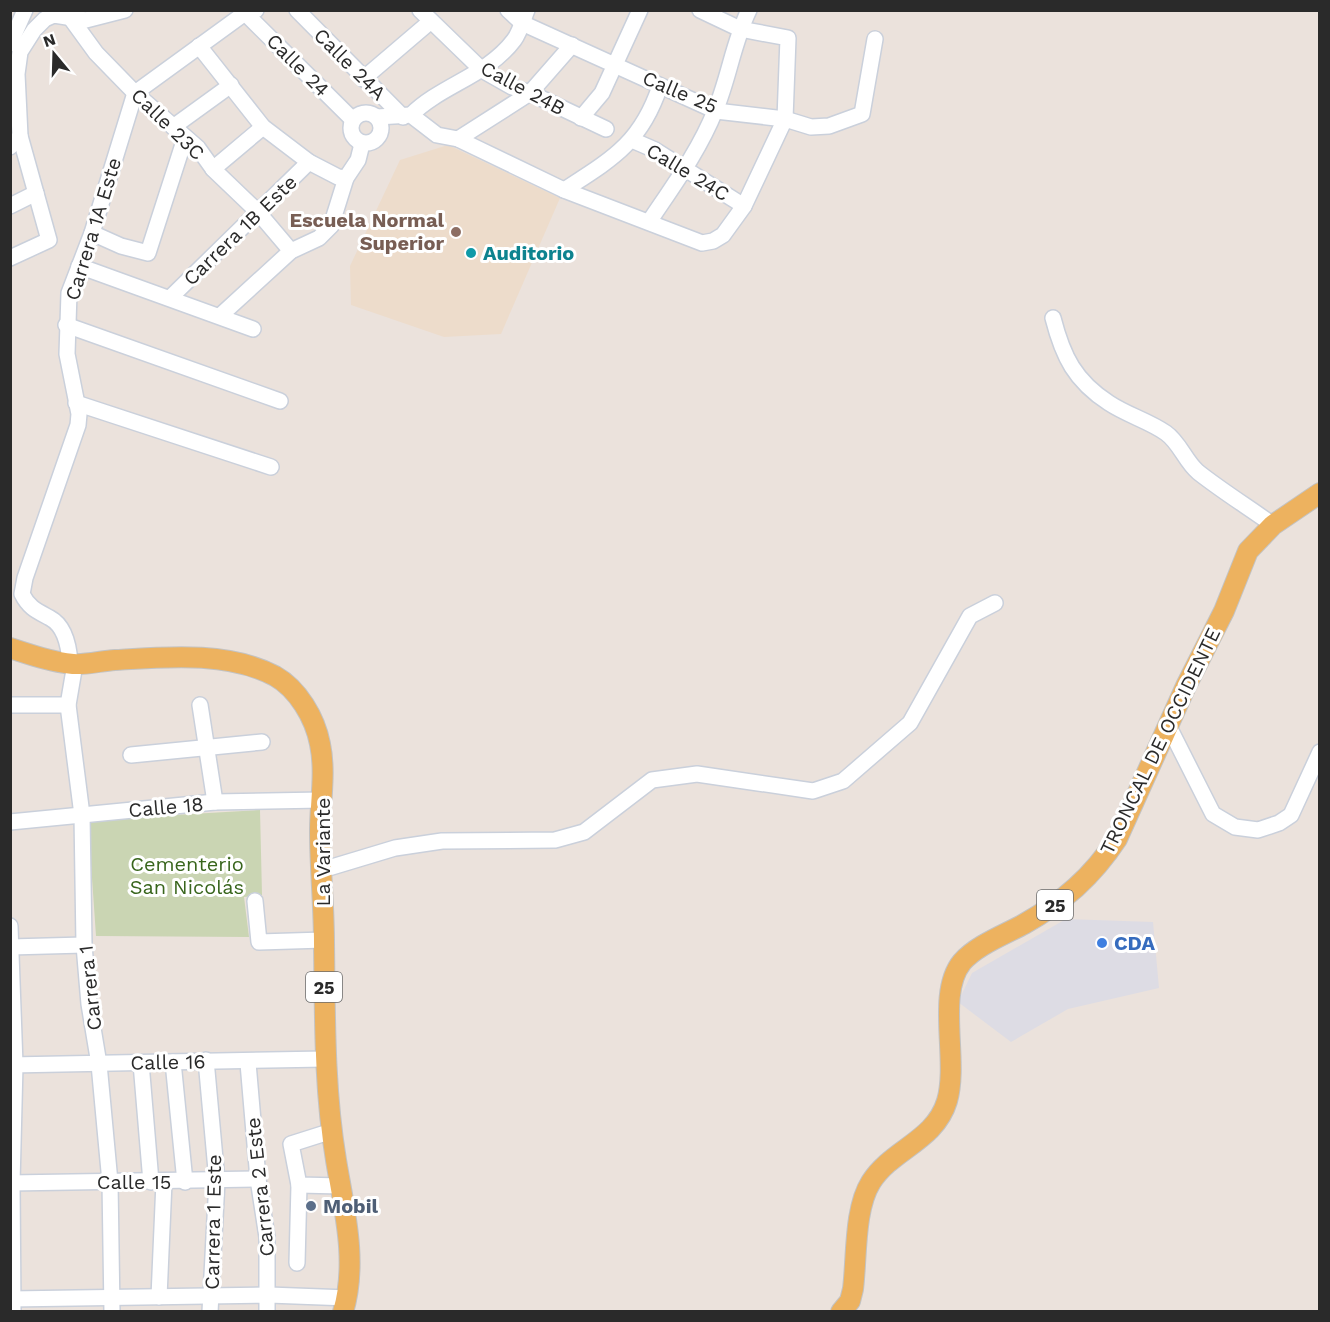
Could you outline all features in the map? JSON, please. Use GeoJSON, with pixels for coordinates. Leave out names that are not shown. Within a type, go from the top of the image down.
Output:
{"type":"FeatureCollection","features":[{"type":"Feature","properties":{"kind":"main road","name":"TRONCAL DE OCCIDENTE"},"geometry":{"type":"LineString","coordinates":[[841,1311],[850,1301],[853,1289],[860,1216],[865,1192],[881,1170],[929,1132],[945,1109],[952,1081],[950,997],[957,969],[973,952],[1047,910],[1088,878],[1117,839],[1224,610],[1248,551],[1273,525],[1320,493]]}},
{"type":"Feature","properties":{"kind":"main road","name":"La Variante"},"geometry":{"type":"LineString","coordinates":[[10,648],[72,664],[146,658],[224,660],[276,676],[298,696],[310,716],[320,742],[323,774],[325,1059],[332,1131],[349,1255],[345,1305]]}},
{"type":"Feature","properties":{"kind":"street"},"geometry":{"type":"LineString","coordinates":[[10,258],[49,240],[36,193],[15,142],[17,74],[14,47],[25,10]]}},
{"type":"Feature","properties":{"kind":"street"},"geometry":{"type":"LineString","coordinates":[[14,47],[45,19],[54,15],[72,20],[102,19],[125,10]]}},
{"type":"Feature","properties":{"kind":"street","name":"Calle 24A"},"geometry":{"type":"LineString","coordinates":[[297,10],[363,79],[407,116],[437,135],[458,139],[564,190],[702,243],[713,241],[723,235],[744,206]]}},
{"type":"Feature","properties":{"kind":"street","name":"Calle 25"},"geometry":{"type":"LineString","coordinates":[[508,10],[525,17],[572,45],[716,111],[785,119],[802,125],[829,126],[862,114],[874,39]]}},
{"type":"Feature","properties":{"kind":"street"},"geometry":{"type":"LineString","coordinates":[[581,118],[602,93],[640,10]]}},
{"type":"Feature","properties":{"kind":"street"},"geometry":{"type":"LineString","coordinates":[[700,10],[740,29],[788,38],[785,119],[744,206]]}},
{"type":"Feature","properties":{"kind":"street"},"geometry":{"type":"LineString","coordinates":[[649,222],[705,135],[716,111],[740,29],[749,10]]}},
{"type":"Feature","properties":{"kind":"street"},"geometry":{"type":"LineString","coordinates":[[135,93],[248,11]]}},
{"type":"Feature","properties":{"kind":"street","name":"Calle 24"},"geometry":{"type":"LineString","coordinates":[[248,11],[353,120]]}},
{"type":"Feature","properties":{"kind":"street"},"geometry":{"type":"LineString","coordinates":[[363,79],[426,16]]}},
{"type":"Feature","properties":{"kind":"street","name":"Calle 24B"},"geometry":{"type":"LineString","coordinates":[[426,16],[482,70],[512,87],[530,93],[606,129]]}},
{"type":"Feature","properties":{"kind":"street"},"geometry":{"type":"LineString","coordinates":[[362,144],[351,129],[353,120],[360,114],[369,113],[377,117],[407,116],[421,105],[482,70],[515,39],[525,17]]}},
{"type":"Feature","properties":{"kind":"street","name":"Calle 23C"},"geometry":{"type":"LineString","coordinates":[[72,20],[96,53],[135,93],[198,148],[213,169],[258,212],[291,251]]}},
{"type":"Feature","properties":{"kind":"street"},"geometry":{"type":"LineString","coordinates":[[458,139],[530,93],[572,45]]}},
{"type":"Feature","properties":{"kind":"street"},"geometry":{"type":"LineString","coordinates":[[199,46],[263,127],[309,162],[338,177],[346,178]]}},
{"type":"Feature","properties":{"kind":"street"},"geometry":{"type":"LineString","coordinates":[[173,127],[231,85]]}},
{"type":"Feature","properties":{"kind":"street"},"geometry":{"type":"LineString","coordinates":[[564,190],[608,161],[632,140],[651,114],[660,86]]}},
{"type":"Feature","properties":{"kind":"street","name":"Carrera 1A Este"},"geometry":{"type":"LineString","coordinates":[[72,664],[67,641],[61,628],[52,619],[32,608],[22,594],[22,587],[78,425],[76,402],[69,371],[66,325],[69,293],[92,233],[135,93]]}},
{"type":"Feature","properties":{"kind":"street"},"geometry":{"type":"LineString","coordinates":[[362,144],[373,142],[378,138],[381,125],[377,117]]}},
{"type":"Feature","properties":{"kind":"street"},"geometry":{"type":"LineString","coordinates":[[213,169],[263,127]]}},
{"type":"Feature","properties":{"kind":"street"},"geometry":{"type":"LineString","coordinates":[[92,233],[122,246],[148,253],[186,138]]}},
{"type":"Feature","properties":{"kind":"street","name":"Calle 24C"},"geometry":{"type":"LineString","coordinates":[[632,140],[685,168],[744,206]]}},
{"type":"Feature","properties":{"kind":"street"},"geometry":{"type":"LineString","coordinates":[[221,315],[291,251],[320,238],[331,226],[346,178],[358,160],[362,144]]}},
{"type":"Feature","properties":{"kind":"street","name":"Carrera 1B Este"},"geometry":{"type":"LineString","coordinates":[[171,297],[309,162]]}},
{"type":"Feature","properties":{"kind":"street"},"geometry":{"type":"LineString","coordinates":[[10,206],[36,193]]}},
{"type":"Feature","properties":{"kind":"street"},"geometry":{"type":"LineString","coordinates":[[79,266],[253,328]]}},
{"type":"Feature","properties":{"kind":"street"},"geometry":{"type":"LineString","coordinates":[[1053,318],[1060,348],[1069,366],[1085,384],[1109,403],[1165,432],[1174,440],[1196,470],[1273,525]]}},
{"type":"Feature","properties":{"kind":"street"},"geometry":{"type":"LineString","coordinates":[[66,325],[280,401]]}},
{"type":"Feature","properties":{"kind":"street"},"geometry":{"type":"LineString","coordinates":[[76,402],[271,467]]}},
{"type":"Feature","properties":{"kind":"street"},"geometry":{"type":"LineString","coordinates":[[322,870],[395,848],[442,842],[555,840],[584,832],[652,780],[697,774],[813,791],[843,781],[910,723],[970,616],[995,603]]}},
{"type":"Feature","properties":{"kind":"street","name":"Carrera 1"},"geometry":{"type":"LineString","coordinates":[[72,664],[68,705],[82,815],[84,945],[111,1182],[112,1304]]}},
{"type":"Feature","properties":{"kind":"street"},"geometry":{"type":"LineString","coordinates":[[10,705],[68,705]]}},
{"type":"Feature","properties":{"kind":"street"},"geometry":{"type":"LineString","coordinates":[[200,705],[214,802]]}},
{"type":"Feature","properties":{"kind":"street"},"geometry":{"type":"LineString","coordinates":[[1169,727],[1213,814],[1235,827],[1258,830],[1279,824],[1291,815],[1320,752]]}},
{"type":"Feature","properties":{"kind":"street"},"geometry":{"type":"LineString","coordinates":[[131,755],[262,742]]}},
{"type":"Feature","properties":{"kind":"street","name":"Calle 18"},"geometry":{"type":"LineString","coordinates":[[10,822],[214,802],[322,800]]}},
{"type":"Feature","properties":{"kind":"street"},"geometry":{"type":"LineString","coordinates":[[255,901],[259,942],[324,940]]}},
{"type":"Feature","properties":{"kind":"street"},"geometry":{"type":"LineString","coordinates":[[10,926],[13,1065],[12,1303],[161,1302],[211,1305],[269,1295],[345,1305]]}},
{"type":"Feature","properties":{"kind":"street"},"geometry":{"type":"LineString","coordinates":[[11,946],[84,945]]}},
{"type":"Feature","properties":{"kind":"street","name":"Calle 16"},"geometry":{"type":"LineString","coordinates":[[13,1065],[325,1059]]}},
{"type":"Feature","properties":{"kind":"street","name":"Carrera 1 Este"},"geometry":{"type":"LineString","coordinates":[[206,1060],[217,1181],[211,1305]]}},
{"type":"Feature","properties":{"kind":"street"},"geometry":{"type":"LineString","coordinates":[[173,1062],[185,1182]]}},
{"type":"Feature","properties":{"kind":"street","name":"Carrera 2 Este"},"geometry":{"type":"LineString","coordinates":[[248,1062],[258,1179],[265,1214],[269,1295],[267,1311]]}},
{"type":"Feature","properties":{"kind":"street"},"geometry":{"type":"LineString","coordinates":[[141,1063],[157,1182],[161,1302]]}},
{"type":"Feature","properties":{"kind":"street"},"geometry":{"type":"LineString","coordinates":[[297,1263],[299,1185],[291,1144],[332,1131]]}},
{"type":"Feature","properties":{"kind":"street","name":"Calle 15"},"geometry":{"type":"LineString","coordinates":[[11,1183],[185,1182],[258,1179]]}},
{"type":"Feature","properties":{"kind":"street"},"geometry":{"type":"LineString","coordinates":[[299,1185],[341,1186]]}},
{"type":"Feature","properties":{"kind":"shaded area","name":"Escuela Normal Superior"},"geometry":{"type":"Polygon","coordinates":[[[448,145],[560,198],[501,334],[444,337],[351,305],[350,266],[400,160],[448,145]]]}},
{"type":"Feature","properties":{"kind":"shaded area"},"geometry":{"type":"Polygon","coordinates":[[[1066,919],[1153,922],[1159,988],[1068,1009],[1011,1042],[958,1002],[972,973],[1066,919]]]}},
{"type":"Feature","properties":{"kind":"green space","name":"Cementerio San Nicolás"},"geometry":{"type":"Polygon","coordinates":[[[260,810],[262,895],[244,897],[249,937],[96,936],[88,820],[260,810]]]}},
{"type":"Feature","properties":{"kind":"place","name":"Escuela Normal Superior"},"geometry":{"type":"Point","coordinates":[456,232]}},
{"type":"Feature","properties":{"kind":"place","name":"Auditorio"},"geometry":{"type":"Point","coordinates":[471,253]}},
{"type":"Feature","properties":{"kind":"place","name":"CDA"},"geometry":{"type":"Point","coordinates":[1102,943]}},
{"type":"Feature","properties":{"kind":"place","name":"Mobil"},"geometry":{"type":"Point","coordinates":[311,1206]}}]}
